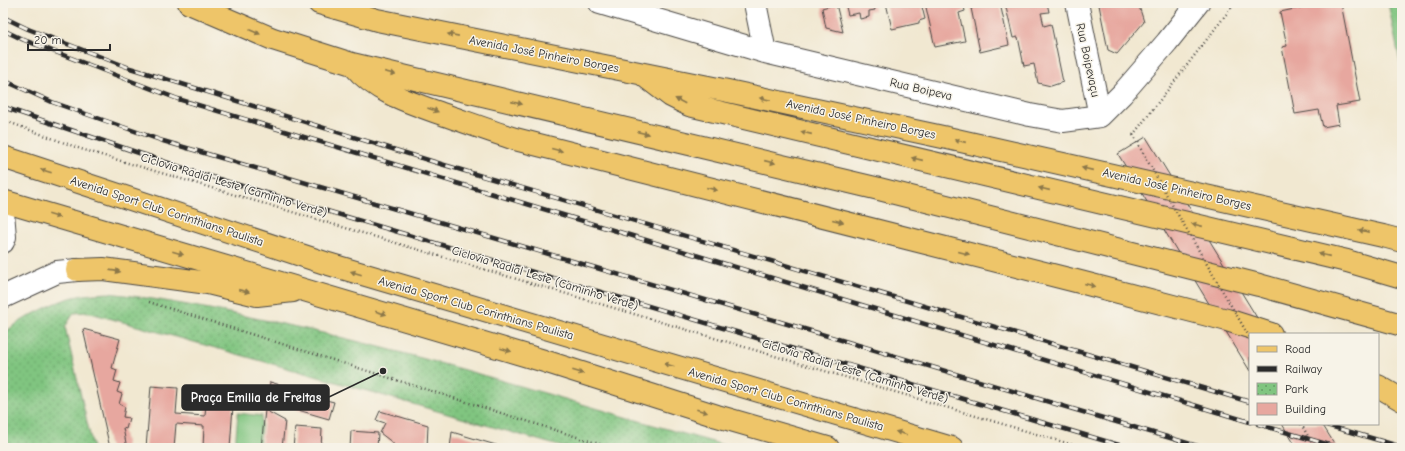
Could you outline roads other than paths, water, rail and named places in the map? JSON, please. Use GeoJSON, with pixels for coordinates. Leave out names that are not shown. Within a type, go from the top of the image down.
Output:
{"type":"FeatureCollection","features":[{"type":"Feature","properties":{"kind":"main road"},"geometry":{"type":"LineString","coordinates":[[190,3],[273,39],[352,64],[875,188],[1259,285],[1402,325]]}},
{"type":"Feature","properties":{"kind":"main road","name":"Avenida José Pinheiro Borges"},"geometry":{"type":"LineString","coordinates":[[322,3],[377,20],[728,91],[952,139],[1402,241]]}},
{"type":"Feature","properties":{"kind":"main road"},"geometry":{"type":"LineString","coordinates":[[352,64],[363,76],[385,91],[431,110],[515,139],[1196,312],[1268,333]]}},
{"type":"Feature","properties":{"kind":"main road"},"geometry":{"type":"LineString","coordinates":[[642,74],[671,96],[689,106],[1347,261],[1402,277]]}},
{"type":"Feature","properties":{"kind":"main road","name":"Avenida Sport Club Corinthians Paulista"},"geometry":{"type":"LineString","coordinates":[[3,157],[325,263],[952,448]]}},
{"type":"Feature","properties":{"kind":"main road"},"geometry":{"type":"LineString","coordinates":[[3,201],[541,360],[717,416],[828,448]]}},
{"type":"Feature","properties":{"kind":"main road"},"geometry":{"type":"LineString","coordinates":[[76,270],[103,269],[208,283],[257,295],[303,290]]}},
{"type":"Feature","properties":{"kind":"main road"},"geometry":{"type":"LineString","coordinates":[[1379,387],[1402,400]]}},
{"type":"Feature","properties":{"kind":"street","name":"Rua Boipeva"},"geometry":{"type":"LineString","coordinates":[[600,3],[765,52],[1030,115],[1063,120],[1100,116]]}},
{"type":"Feature","properties":{"kind":"street"},"geometry":{"type":"LineString","coordinates":[[755,3],[765,52]]}},
{"type":"Feature","properties":{"kind":"street","name":"Rua Boipevaçu"},"geometry":{"type":"LineString","coordinates":[[1076,3],[1100,116]]}},
{"type":"Feature","properties":{"kind":"street"},"geometry":{"type":"LineString","coordinates":[[1100,116],[1122,94],[1167,42],[1198,3]]}},
{"type":"Feature","properties":{"kind":"street"},"geometry":{"type":"LineString","coordinates":[[3,212],[5,237],[3,242]]}},
{"type":"Feature","properties":{"kind":"street"},"geometry":{"type":"LineString","coordinates":[[3,297],[57,272],[76,270]]}},
{"type":"Feature","properties":{"kind":"railway"},"geometry":{"type":"LineString","coordinates":[[3,17],[28,29],[130,68],[441,164],[1249,402]]}},
{"type":"Feature","properties":{"kind":"railway"},"geometry":{"type":"LineString","coordinates":[[3,30],[24,40],[178,99],[1249,422]]}},
{"type":"Feature","properties":{"kind":"railway"},"geometry":{"type":"LineString","coordinates":[[3,80],[52,102],[163,141],[1204,448]]}},
{"type":"Feature","properties":{"kind":"railway"},"geometry":{"type":"LineString","coordinates":[[3,107],[195,172],[1129,448]]}},
{"type":"Feature","properties":{"kind":"railway"},"geometry":{"type":"LineString","coordinates":[[1261,425],[1340,448]]}},
{"type":"Feature","properties":{"kind":"railway"},"geometry":{"type":"LineString","coordinates":[[1326,425],[1402,447]]}},
{"type":"Feature","properties":{"kind":"place","name":"Praça Emilia de Freitas"},"geometry":{"type":"Point","coordinates":[383,371]}}]}
